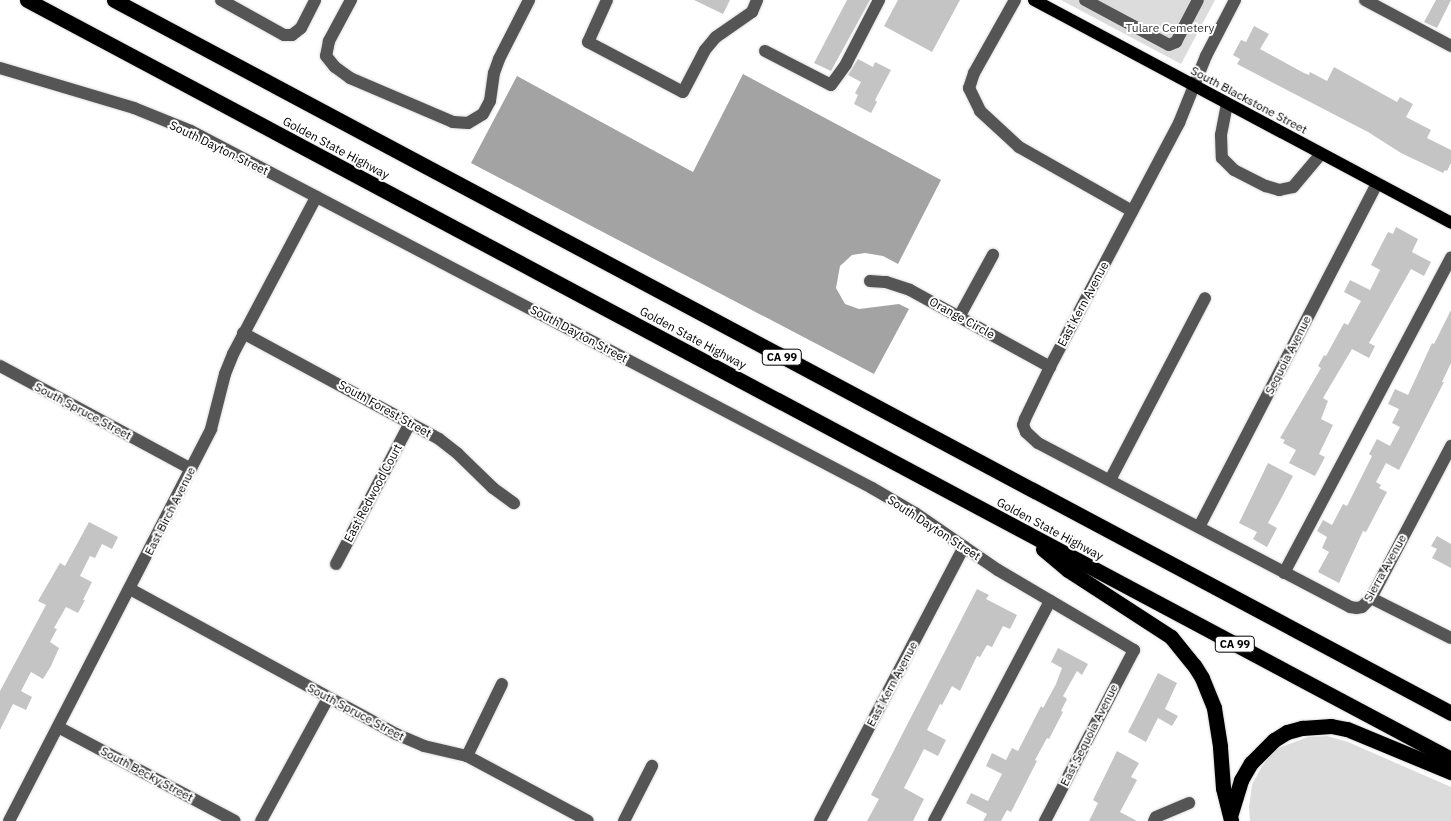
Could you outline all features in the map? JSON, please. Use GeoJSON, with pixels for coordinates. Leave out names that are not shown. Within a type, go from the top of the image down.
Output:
{"type":"FeatureCollection","features":[{"type":"Feature","properties":{"kind":"highway","name":"Golden State Highway"},"geometry":{"type":"LineString","coordinates":[[27,0],[1451,759]]}},
{"type":"Feature","properties":{"kind":"highway","name":"Golden State Highway"},"geometry":{"type":"LineString","coordinates":[[114,0],[1451,713]]}},
{"type":"Feature","properties":{"kind":"highway"},"geometry":{"type":"LineString","coordinates":[[1019,529],[1068,570],[1171,637],[1194,664],[1214,708],[1220,747],[1223,788],[1231,818]]}},
{"type":"Feature","properties":{"kind":"highway"},"geometry":{"type":"LineString","coordinates":[[1231,818],[1241,780],[1251,763],[1274,740],[1288,732],[1302,728],[1331,726],[1346,729],[1451,772]]}},
{"type":"Feature","properties":{"kind":"main road","name":"South Blackstone Street"},"geometry":{"type":"LineString","coordinates":[[1034,0],[1451,223]]}},
{"type":"Feature","properties":{"kind":"street"},"geometry":{"type":"LineString","coordinates":[[221,0],[284,35],[292,35],[301,28],[315,0]]}},
{"type":"Feature","properties":{"kind":"street"},"geometry":{"type":"LineString","coordinates":[[351,0],[329,41],[326,56],[334,67],[350,78],[453,122],[468,123],[482,114],[490,101],[494,73],[499,59],[529,0]]}},
{"type":"Feature","properties":{"kind":"street"},"geometry":{"type":"LineString","coordinates":[[607,0],[588,42],[683,92],[705,50],[716,36],[752,12],[757,0]]}},
{"type":"Feature","properties":{"kind":"street"},"geometry":{"type":"LineString","coordinates":[[765,51],[831,85],[846,64],[878,0]]}},
{"type":"Feature","properties":{"kind":"street"},"geometry":{"type":"LineString","coordinates":[[1015,0],[974,73],[970,88],[980,111],[1019,147],[1132,211]]}},
{"type":"Feature","properties":{"kind":"street"},"geometry":{"type":"LineString","coordinates":[[1085,0],[1168,45],[1176,42],[1198,0]]}},
{"type":"Feature","properties":{"kind":"street","name":"East Kern Avenue"},"geometry":{"type":"LineString","coordinates":[[1200,526],[1038,442],[1026,432],[1024,425],[1025,419],[1050,367],[1179,124],[1206,56],[1235,0]]}},
{"type":"Feature","properties":{"kind":"street"},"geometry":{"type":"LineString","coordinates":[[1365,0],[1451,46]]}},
{"type":"Feature","properties":{"kind":"street","name":"South Dayton Street"},"geometry":{"type":"LineString","coordinates":[[0,68],[134,108],[191,131],[872,488],[915,513],[964,547],[1134,650]]}},
{"type":"Feature","properties":{"kind":"street"},"geometry":{"type":"LineString","coordinates":[[1227,104],[1220,135],[1222,158],[1234,170],[1266,186],[1279,190],[1293,187],[1321,154]]}},
{"type":"Feature","properties":{"kind":"street","name":"Sequoia Avenue"},"geometry":{"type":"LineString","coordinates":[[1200,526],[1377,184]]}},
{"type":"Feature","properties":{"kind":"street","name":"East Birch Avenue"},"geometry":{"type":"LineString","coordinates":[[10,821],[192,469],[211,429],[224,374],[243,332],[316,196]]}},
{"type":"Feature","properties":{"kind":"street"},"geometry":{"type":"LineString","coordinates":[[959,317],[993,255]]}},
{"type":"Feature","properties":{"kind":"street"},"geometry":{"type":"LineString","coordinates":[[1284,572],[1451,258]]}},
{"type":"Feature","properties":{"kind":"street","name":"Orange Circle"},"geometry":{"type":"LineString","coordinates":[[870,280],[886,282],[910,290],[1050,367]]}},
{"type":"Feature","properties":{"kind":"street"},"geometry":{"type":"LineString","coordinates":[[1110,480],[1205,298]]}},
{"type":"Feature","properties":{"kind":"street","name":"South Forest Street"},"geometry":{"type":"LineString","coordinates":[[243,332],[410,423],[458,454],[493,488],[514,503]]}},
{"type":"Feature","properties":{"kind":"street","name":"South Spruce Street"},"geometry":{"type":"LineString","coordinates":[[0,366],[192,469]]}},
{"type":"Feature","properties":{"kind":"street","name":"East Redwood Court"},"geometry":{"type":"LineString","coordinates":[[336,564],[410,423]]}},
{"type":"Feature","properties":{"kind":"street","name":"Sierra Avenue"},"geometry":{"type":"LineString","coordinates":[[1200,526],[1350,607],[1362,607],[1371,598],[1451,446]]}},
{"type":"Feature","properties":{"kind":"street","name":"East Kern Avenue"},"geometry":{"type":"LineString","coordinates":[[820,821],[964,547]]}},
{"type":"Feature","properties":{"kind":"street","name":"South Spruce Street"},"geometry":{"type":"LineString","coordinates":[[130,589],[396,734],[424,746],[467,756],[588,821]]}},
{"type":"Feature","properties":{"kind":"street"},"geometry":{"type":"LineString","coordinates":[[1371,598],[1451,638]]}},
{"type":"Feature","properties":{"kind":"street"},"geometry":{"type":"LineString","coordinates":[[934,821],[1050,600]]}},
{"type":"Feature","properties":{"kind":"street","name":"East Sequoia Avenue"},"geometry":{"type":"LineString","coordinates":[[1045,821],[1134,650]]}},
{"type":"Feature","properties":{"kind":"street"},"geometry":{"type":"LineString","coordinates":[[467,756],[502,684]]}},
{"type":"Feature","properties":{"kind":"street"},"geometry":{"type":"LineString","coordinates":[[261,821],[328,698]]}},
{"type":"Feature","properties":{"kind":"street","name":"South Becky Street"},"geometry":{"type":"LineString","coordinates":[[58,727],[235,821]]}},
{"type":"Feature","properties":{"kind":"street"},"geometry":{"type":"LineString","coordinates":[[624,821],[652,766]]}},
{"type":"Feature","properties":{"kind":"street"},"geometry":{"type":"LineString","coordinates":[[1154,821],[1156,817],[1189,803]]}},
{"type":"Feature","properties":{"kind":"green space","name":"Tulare Cemetery"},"geometry":{"type":"Polygon","coordinates":[[[1061,0],[1215,0],[1181,64],[1061,0]]]}},
{"type":"Feature","properties":{"kind":"green space"},"geometry":{"type":"Polygon","coordinates":[[[1327,736],[1348,742],[1451,787],[1451,821],[1250,821],[1249,807],[1252,785],[1262,766],[1276,749],[1308,737],[1327,736]]]}},
{"type":"Feature","properties":{"kind":"shaded area"},"geometry":{"type":"Polygon","coordinates":[[[743,74],[941,180],[898,264],[883,256],[865,253],[852,255],[840,266],[836,288],[845,304],[859,309],[899,304],[909,309],[874,374],[471,163],[517,76],[693,172],[743,74]]]}},
{"type":"Feature","properties":{"kind":"building"},"geometry":{"type":"Polygon","coordinates":[[[694,0],[730,0],[723,14],[694,0]]]}},
{"type":"Feature","properties":{"kind":"building"},"geometry":{"type":"Polygon","coordinates":[[[847,0],[870,0],[831,71],[814,63],[847,0]]]}},
{"type":"Feature","properties":{"kind":"building"},"geometry":{"type":"Polygon","coordinates":[[[898,0],[960,0],[932,52],[884,26],[898,0]]]}},
{"type":"Feature","properties":{"kind":"building"},"geometry":{"type":"Polygon","coordinates":[[[1436,0],[1451,0],[1437,28],[1424,22],[1436,0]]]}},
{"type":"Feature","properties":{"kind":"building"},"geometry":{"type":"Polygon","coordinates":[[[1254,26],[1269,34],[1260,49],[1304,73],[1309,75],[1310,72],[1327,81],[1334,67],[1397,102],[1400,97],[1413,104],[1406,117],[1431,130],[1427,138],[1451,150],[1451,163],[1447,171],[1445,170],[1443,173],[1401,153],[1368,132],[1237,64],[1240,59],[1233,55],[1241,40],[1246,42],[1254,26]]]}},
{"type":"Feature","properties":{"kind":"building"},"geometry":{"type":"Polygon","coordinates":[[[858,59],[873,67],[875,62],[891,70],[875,100],[877,102],[871,113],[854,104],[858,95],[855,93],[861,82],[848,75],[858,59]]]}},
{"type":"Feature","properties":{"kind":"building"},"geometry":{"type":"Polygon","coordinates":[[[1396,227],[1418,239],[1412,252],[1431,262],[1424,276],[1411,269],[1369,343],[1375,346],[1369,358],[1352,349],[1323,398],[1328,401],[1321,419],[1333,425],[1319,454],[1325,457],[1315,476],[1289,463],[1296,450],[1283,443],[1285,440],[1280,438],[1321,368],[1318,366],[1324,355],[1326,356],[1344,323],[1348,325],[1361,301],[1344,292],[1350,280],[1370,290],[1380,270],[1371,265],[1388,232],[1393,234],[1396,227]]]}},
{"type":"Feature","properties":{"kind":"building"},"geometry":{"type":"Polygon","coordinates":[[[1451,310],[1451,363],[1442,382],[1444,382],[1399,470],[1386,463],[1376,482],[1381,485],[1379,488],[1387,492],[1366,532],[1363,531],[1339,583],[1318,572],[1329,552],[1322,548],[1327,537],[1317,531],[1323,520],[1332,525],[1343,504],[1347,506],[1372,456],[1369,454],[1377,439],[1390,446],[1400,427],[1392,423],[1399,409],[1388,404],[1395,389],[1408,395],[1432,343],[1434,344],[1451,310]]]}},
{"type":"Feature","properties":{"kind":"building"},"geometry":{"type":"Polygon","coordinates":[[[1268,463],[1293,476],[1268,523],[1277,528],[1267,547],[1253,539],[1257,532],[1239,523],[1268,463]]]}},
{"type":"Feature","properties":{"kind":"building"},"geometry":{"type":"Polygon","coordinates":[[[89,522],[118,537],[112,549],[102,544],[95,558],[90,556],[80,576],[92,582],[78,613],[66,607],[54,628],[57,629],[50,642],[59,648],[51,666],[43,679],[31,672],[21,691],[32,697],[26,710],[13,704],[0,730],[0,691],[46,605],[38,601],[60,563],[65,566],[89,522]]]}},
{"type":"Feature","properties":{"kind":"building"},"geometry":{"type":"Polygon","coordinates":[[[1437,536],[1451,544],[1451,568],[1432,558],[1437,549],[1431,546],[1437,536]]]}},
{"type":"Feature","properties":{"kind":"building"},"geometry":{"type":"Polygon","coordinates":[[[977,589],[989,595],[986,599],[1017,615],[1010,629],[1003,626],[992,647],[987,645],[980,657],[977,656],[960,691],[952,686],[942,705],[940,704],[927,730],[946,740],[938,756],[924,749],[904,788],[924,799],[913,821],[867,821],[879,799],[871,795],[977,589]]]}},
{"type":"Feature","properties":{"kind":"building"},"geometry":{"type":"Polygon","coordinates":[[[1058,648],[1088,664],[1082,675],[1077,671],[1063,696],[1067,699],[1061,711],[1063,712],[1049,739],[1047,738],[1035,760],[1037,761],[1011,812],[1007,810],[1001,821],[983,821],[987,814],[966,803],[971,793],[988,801],[1002,774],[986,766],[992,753],[1006,760],[1012,748],[1018,751],[1041,706],[1043,708],[1056,684],[1062,668],[1051,662],[1058,648]]]}},
{"type":"Feature","properties":{"kind":"building"},"geometry":{"type":"Polygon","coordinates":[[[1158,673],[1177,683],[1165,709],[1178,716],[1172,726],[1158,718],[1146,742],[1128,732],[1158,673]]]}},
{"type":"Feature","properties":{"kind":"building"},"geometry":{"type":"Polygon","coordinates":[[[1117,751],[1139,763],[1131,777],[1137,780],[1120,812],[1137,821],[1089,821],[1098,803],[1093,800],[1117,751]]]}}]}
